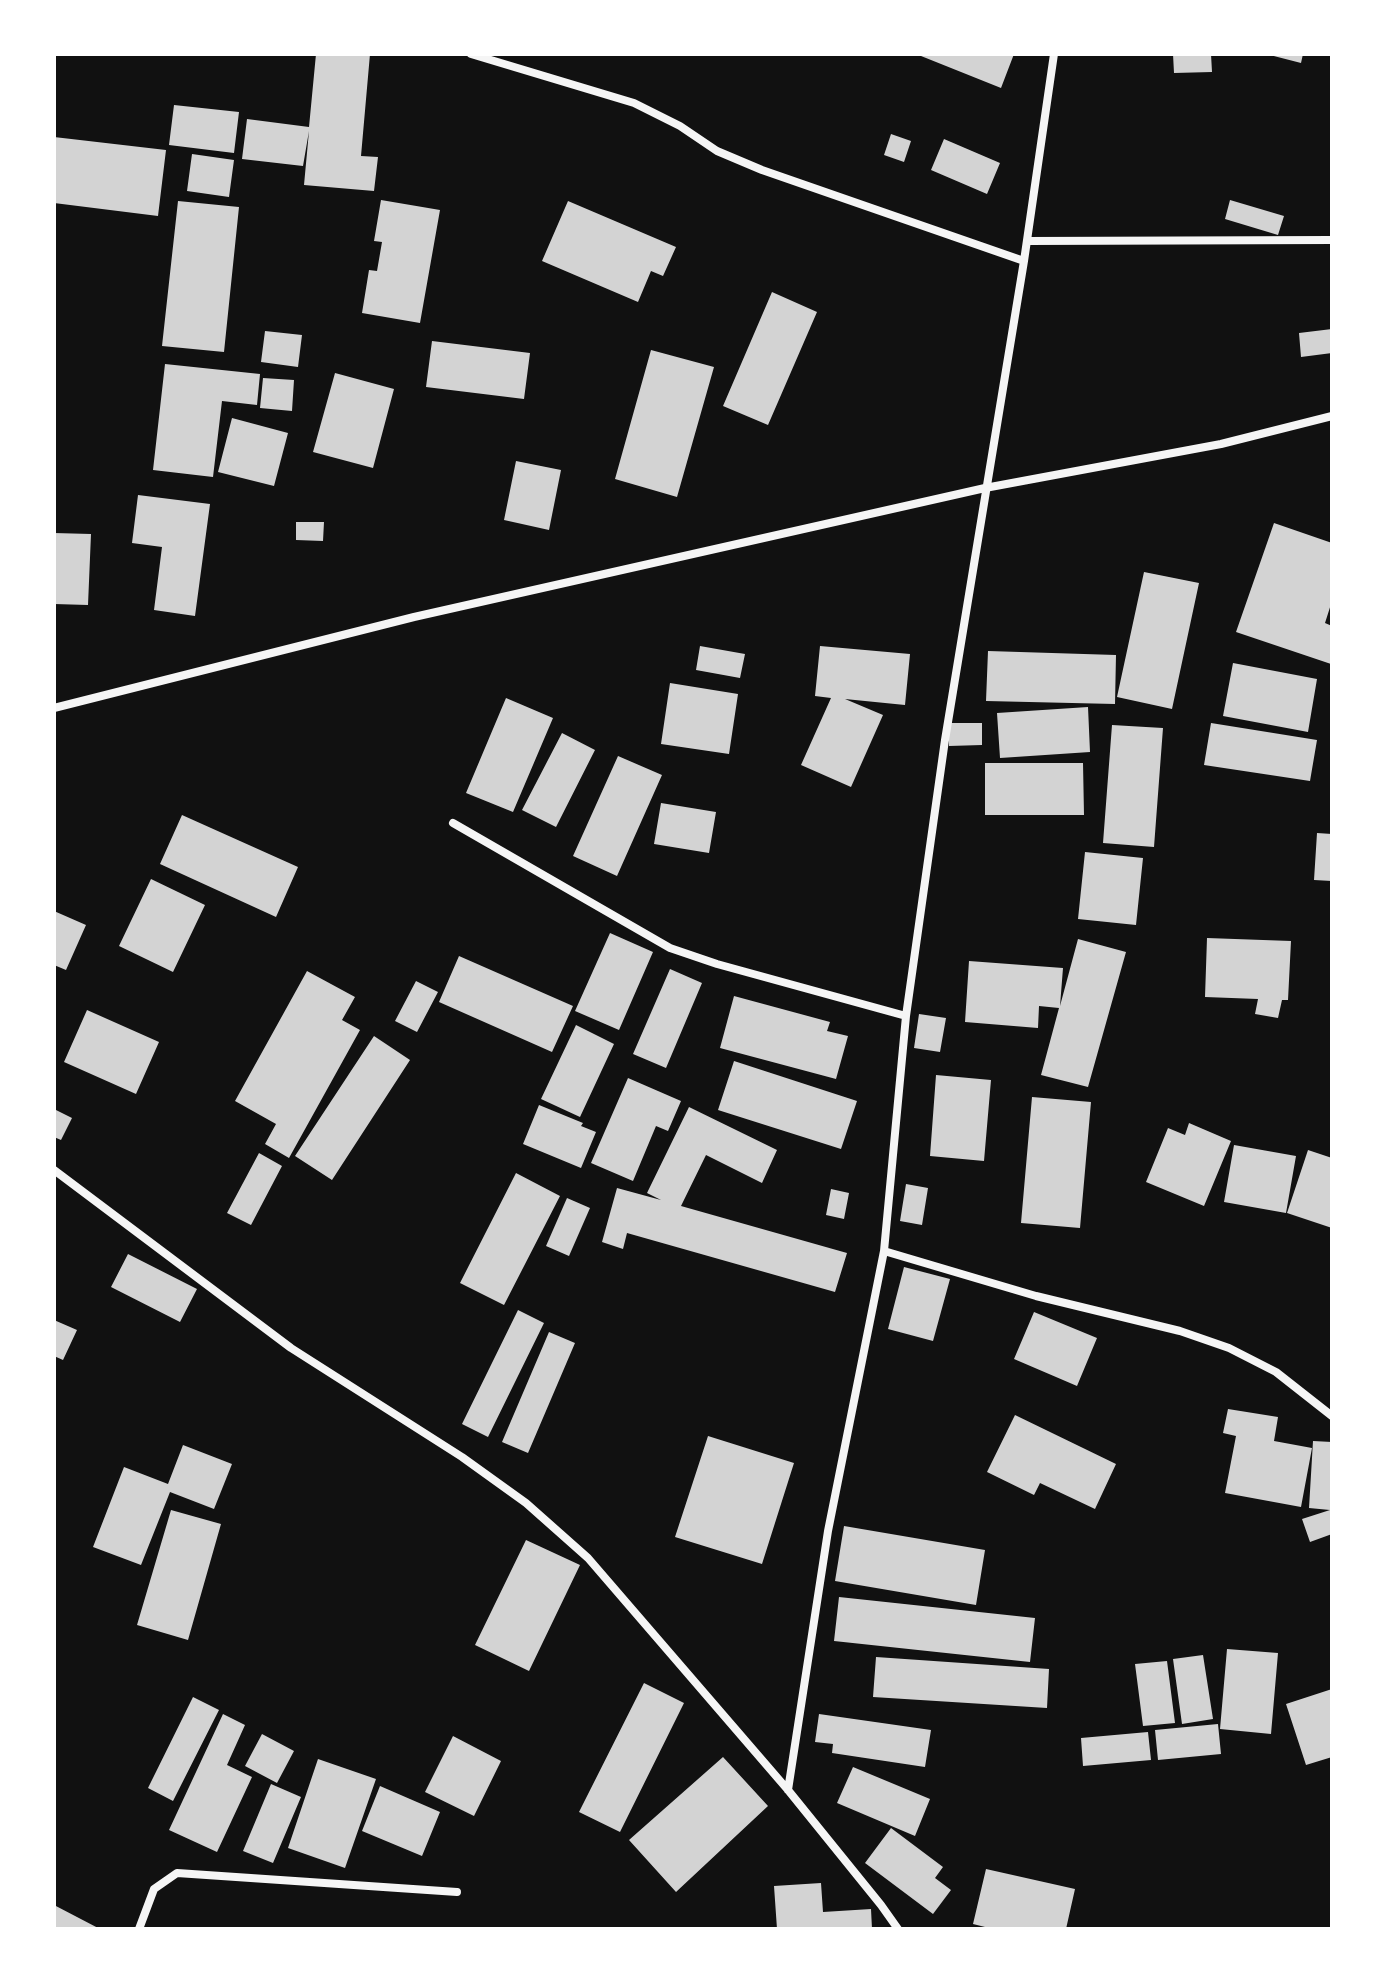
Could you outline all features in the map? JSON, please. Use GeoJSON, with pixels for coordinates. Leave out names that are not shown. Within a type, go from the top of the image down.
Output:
{"type":"FeatureCollection","features":[{"type":"Feature","properties":{"kind":"street"},"geometry":{"type":"LineString","coordinates":[[471,54],[634,103],[680,126],[717,151],[762,170],[1024,261]]}},
{"type":"Feature","properties":{"kind":"street"},"geometry":{"type":"LineString","coordinates":[[788,1790],[828,1531],[884,1251],[906,1016],[945,740],[1024,261],[1054,54]]}},
{"type":"Feature","properties":{"kind":"street"},"geometry":{"type":"LineString","coordinates":[[1027,241],[1332,240]]}},
{"type":"Feature","properties":{"kind":"street"},"geometry":{"type":"LineString","coordinates":[[54,708],[414,617],[985,488],[1221,444],[1332,416]]}},
{"type":"Feature","properties":{"kind":"street"},"geometry":{"type":"LineString","coordinates":[[453,823],[670,948],[906,1016]]}},
{"type":"Feature","properties":{"kind":"street"},"geometry":{"type":"LineString","coordinates":[[54,1170],[291,1348],[462,1457],[526,1503],[588,1558],[788,1790],[898,1929]]}},
{"type":"Feature","properties":{"kind":"street"},"geometry":{"type":"LineString","coordinates":[[884,1251],[1036,1296],[1180,1331],[1229,1348],[1276,1372],[1332,1416]]}},
{"type":"Feature","properties":{"kind":"street"},"geometry":{"type":"LineString","coordinates":[[139,1929],[154,1889],[177,1873],[457,1892]]}},
{"type":"Feature","properties":{"kind":"building"},"geometry":{"type":"Polygon","coordinates":[[[316,54],[370,54],[361,156],[378,157],[374,191],[304,185],[309,131],[303,166],[242,159],[247,119],[309,127],[316,54]]]}},
{"type":"Feature","properties":{"kind":"building"},"geometry":{"type":"Polygon","coordinates":[[[916,54],[1014,54],[1001,88],[916,54]]]}},
{"type":"Feature","properties":{"kind":"building"},"geometry":{"type":"Polygon","coordinates":[[[1173,54],[1211,54],[1212,72],[1174,73],[1173,54]]]}},
{"type":"Feature","properties":{"kind":"building"},"geometry":{"type":"Polygon","coordinates":[[[1266,54],[1303,54],[1301,63],[1266,54]]]}},
{"type":"Feature","properties":{"kind":"building"},"geometry":{"type":"Polygon","coordinates":[[[174,105],[239,112],[234,153],[169,145],[174,105]]]}},
{"type":"Feature","properties":{"kind":"building"},"geometry":{"type":"Polygon","coordinates":[[[891,134],[911,141],[904,162],[884,155],[891,134]]]}},
{"type":"Feature","properties":{"kind":"building"},"geometry":{"type":"Polygon","coordinates":[[[54,137],[166,150],[158,216],[54,203],[54,137]]]}},
{"type":"Feature","properties":{"kind":"building"},"geometry":{"type":"Polygon","coordinates":[[[944,139],[1000,163],[987,194],[931,170],[944,139]]]}},
{"type":"Feature","properties":{"kind":"building"},"geometry":{"type":"Polygon","coordinates":[[[192,154],[234,160],[229,197],[187,191],[192,154]]]}},
{"type":"Feature","properties":{"kind":"building"},"geometry":{"type":"Polygon","coordinates":[[[381,200],[440,210],[420,323],[362,313],[369,270],[377,271],[382,242],[374,241],[381,200]]]}},
{"type":"Feature","properties":{"kind":"building"},"geometry":{"type":"Polygon","coordinates":[[[1230,200],[1284,216],[1278,235],[1225,219],[1230,200]]]}},
{"type":"Feature","properties":{"kind":"building"},"geometry":{"type":"Polygon","coordinates":[[[178,201],[239,207],[224,352],[162,346],[178,201]]]}},
{"type":"Feature","properties":{"kind":"building"},"geometry":{"type":"Polygon","coordinates":[[[568,201],[676,247],[663,276],[651,271],[638,302],[542,261],[568,201]]]}},
{"type":"Feature","properties":{"kind":"building"},"geometry":{"type":"Polygon","coordinates":[[[772,292],[817,312],[768,425],[723,406],[772,292]]]}},
{"type":"Feature","properties":{"kind":"building"},"geometry":{"type":"Polygon","coordinates":[[[1332,329],[1332,353],[1301,357],[1299,333],[1332,329]]]}},
{"type":"Feature","properties":{"kind":"building"},"geometry":{"type":"Polygon","coordinates":[[[265,331],[302,335],[298,367],[261,362],[265,331]]]}},
{"type":"Feature","properties":{"kind":"building"},"geometry":{"type":"Polygon","coordinates":[[[432,341],[530,353],[524,399],[426,387],[432,341]]]}},
{"type":"Feature","properties":{"kind":"building"},"geometry":{"type":"Polygon","coordinates":[[[651,350],[714,367],[677,497],[615,479],[651,350]]]}},
{"type":"Feature","properties":{"kind":"building"},"geometry":{"type":"Polygon","coordinates":[[[165,364],[260,374],[257,405],[222,401],[213,477],[153,470],[165,364]]]}},
{"type":"Feature","properties":{"kind":"building"},"geometry":{"type":"Polygon","coordinates":[[[335,373],[394,389],[373,468],[313,452],[335,373]]]}},
{"type":"Feature","properties":{"kind":"building"},"geometry":{"type":"Polygon","coordinates":[[[263,378],[294,380],[292,411],[260,408],[263,378]]]}},
{"type":"Feature","properties":{"kind":"building"},"geometry":{"type":"Polygon","coordinates":[[[232,418],[288,433],[274,486],[218,472],[232,418]]]}},
{"type":"Feature","properties":{"kind":"building"},"geometry":{"type":"Polygon","coordinates":[[[516,461],[561,470],[549,530],[504,520],[516,461]]]}},
{"type":"Feature","properties":{"kind":"building"},"geometry":{"type":"Polygon","coordinates":[[[138,495],[210,504],[195,616],[154,610],[162,547],[132,543],[138,495]]]}},
{"type":"Feature","properties":{"kind":"building"},"geometry":{"type":"Polygon","coordinates":[[[296,522],[324,522],[323,541],[296,540],[296,522]]]}},
{"type":"Feature","properties":{"kind":"building"},"geometry":{"type":"Polygon","coordinates":[[[1274,523],[1332,543],[1332,601],[1325,623],[1332,626],[1331,664],[1236,632],[1274,523]]]}},
{"type":"Feature","properties":{"kind":"building"},"geometry":{"type":"Polygon","coordinates":[[[54,533],[91,534],[88,605],[54,604],[54,533]]]}},
{"type":"Feature","properties":{"kind":"building"},"geometry":{"type":"Polygon","coordinates":[[[1144,572],[1199,583],[1172,709],[1117,697],[1144,572]]]}},
{"type":"Feature","properties":{"kind":"building"},"geometry":{"type":"Polygon","coordinates":[[[700,646],[745,654],[740,678],[696,670],[700,646]]]}},
{"type":"Feature","properties":{"kind":"building"},"geometry":{"type":"Polygon","coordinates":[[[820,646],[910,654],[905,705],[845,699],[883,715],[851,787],[801,765],[831,698],[815,696],[820,646]]]}},
{"type":"Feature","properties":{"kind":"building"},"geometry":{"type":"Polygon","coordinates":[[[988,651],[1116,655],[1115,704],[986,701],[988,651]]]}},
{"type":"Feature","properties":{"kind":"building"},"geometry":{"type":"Polygon","coordinates":[[[1233,663],[1317,679],[1308,732],[1223,716],[1233,663]]]}},
{"type":"Feature","properties":{"kind":"building"},"geometry":{"type":"Polygon","coordinates":[[[670,683],[738,694],[729,754],[661,744],[670,683]]]}},
{"type":"Feature","properties":{"kind":"building"},"geometry":{"type":"Polygon","coordinates":[[[506,698],[553,718],[513,812],[466,793],[506,698]]]}},
{"type":"Feature","properties":{"kind":"building"},"geometry":{"type":"Polygon","coordinates":[[[1088,707],[1090,752],[1000,758],[997,713],[1088,707]]]}},
{"type":"Feature","properties":{"kind":"building"},"geometry":{"type":"Polygon","coordinates":[[[949,723],[982,723],[982,745],[949,746],[949,723]]]}},
{"type":"Feature","properties":{"kind":"building"},"geometry":{"type":"Polygon","coordinates":[[[1211,723],[1317,740],[1310,781],[1204,765],[1211,723]]]}},
{"type":"Feature","properties":{"kind":"building"},"geometry":{"type":"Polygon","coordinates":[[[1112,725],[1163,728],[1154,847],[1103,843],[1112,725]]]}},
{"type":"Feature","properties":{"kind":"building"},"geometry":{"type":"Polygon","coordinates":[[[562,733],[595,750],[556,827],[522,810],[562,733]]]}},
{"type":"Feature","properties":{"kind":"building"},"geometry":{"type":"Polygon","coordinates":[[[618,756],[662,775],[617,876],[573,856],[618,756]]]}},
{"type":"Feature","properties":{"kind":"building"},"geometry":{"type":"Polygon","coordinates":[[[985,763],[1083,763],[1084,815],[985,815],[985,763]]]}},
{"type":"Feature","properties":{"kind":"building"},"geometry":{"type":"Polygon","coordinates":[[[661,803],[716,812],[709,853],[654,844],[661,803]]]}},
{"type":"Feature","properties":{"kind":"building"},"geometry":{"type":"Polygon","coordinates":[[[182,815],[298,867],[276,917],[160,864],[182,815]]]}},
{"type":"Feature","properties":{"kind":"building"},"geometry":{"type":"Polygon","coordinates":[[[1317,833],[1332,834],[1332,881],[1314,880],[1317,833]]]}},
{"type":"Feature","properties":{"kind":"building"},"geometry":{"type":"Polygon","coordinates":[[[1085,852],[1143,858],[1136,925],[1078,919],[1085,852]]]}},
{"type":"Feature","properties":{"kind":"building"},"geometry":{"type":"Polygon","coordinates":[[[151,879],[205,905],[173,972],[119,946],[151,879]]]}},
{"type":"Feature","properties":{"kind":"building"},"geometry":{"type":"Polygon","coordinates":[[[54,911],[86,925],[66,970],[54,965],[54,911]]]}},
{"type":"Feature","properties":{"kind":"building"},"geometry":{"type":"Polygon","coordinates":[[[610,933],[653,952],[619,1030],[575,1011],[610,933]]]}},
{"type":"Feature","properties":{"kind":"building"},"geometry":{"type":"Polygon","coordinates":[[[1207,938],[1291,941],[1288,1000],[1282,1000],[1278,1018],[1255,1014],[1258,999],[1205,997],[1207,938]]]}},
{"type":"Feature","properties":{"kind":"building"},"geometry":{"type":"Polygon","coordinates":[[[1078,939],[1126,952],[1088,1087],[1041,1075],[1059,1008],[1039,1006],[1038,1028],[965,1022],[969,961],[1063,968],[1060,1006],[1078,939]]]}},
{"type":"Feature","properties":{"kind":"building"},"geometry":{"type":"Polygon","coordinates":[[[459,956],[573,1006],[552,1052],[439,1002],[459,956]]]}},
{"type":"Feature","properties":{"kind":"building"},"geometry":{"type":"Polygon","coordinates":[[[670,969],[702,983],[666,1068],[633,1054],[670,969]]]}},
{"type":"Feature","properties":{"kind":"building"},"geometry":{"type":"Polygon","coordinates":[[[307,971],[355,997],[342,1020],[360,1030],[289,1158],[265,1144],[276,1124],[235,1101],[307,971]]]}},
{"type":"Feature","properties":{"kind":"building"},"geometry":{"type":"Polygon","coordinates":[[[416,981],[438,992],[417,1032],[395,1021],[416,981]]]}},
{"type":"Feature","properties":{"kind":"building"},"geometry":{"type":"Polygon","coordinates":[[[734,996],[830,1022],[827,1031],[848,1036],[836,1079],[720,1048],[734,996]]]}},
{"type":"Feature","properties":{"kind":"building"},"geometry":{"type":"Polygon","coordinates":[[[87,1010],[159,1042],[136,1094],[64,1062],[87,1010]]]}},
{"type":"Feature","properties":{"kind":"building"},"geometry":{"type":"Polygon","coordinates":[[[919,1014],[946,1018],[940,1052],[914,1048],[919,1014]]]}},
{"type":"Feature","properties":{"kind":"building"},"geometry":{"type":"Polygon","coordinates":[[[576,1025],[614,1044],[580,1117],[541,1099],[576,1025]]]}},
{"type":"Feature","properties":{"kind":"building"},"geometry":{"type":"Polygon","coordinates":[[[374,1036],[410,1060],[332,1180],[295,1156],[374,1036]]]}},
{"type":"Feature","properties":{"kind":"building"},"geometry":{"type":"Polygon","coordinates":[[[734,1061],[857,1101],[841,1149],[718,1110],[734,1061]]]}},
{"type":"Feature","properties":{"kind":"building"},"geometry":{"type":"Polygon","coordinates":[[[936,1075],[991,1080],[984,1161],[930,1156],[936,1075]]]}},
{"type":"Feature","properties":{"kind":"building"},"geometry":{"type":"Polygon","coordinates":[[[628,1078],[681,1101],[668,1131],[656,1126],[633,1181],[591,1163],[628,1078]]]}},
{"type":"Feature","properties":{"kind":"building"},"geometry":{"type":"Polygon","coordinates":[[[1032,1097],[1091,1102],[1080,1228],[1021,1223],[1032,1097]]]}},
{"type":"Feature","properties":{"kind":"building"},"geometry":{"type":"Polygon","coordinates":[[[539,1105],[583,1123],[581,1126],[596,1132],[581,1168],[523,1144],[539,1105]]]}},
{"type":"Feature","properties":{"kind":"building"},"geometry":{"type":"Polygon","coordinates":[[[689,1107],[777,1150],[762,1183],[706,1155],[681,1206],[847,1253],[835,1292],[627,1233],[623,1249],[602,1242],[617,1188],[661,1200],[647,1193],[689,1107]]]}},
{"type":"Feature","properties":{"kind":"building"},"geometry":{"type":"Polygon","coordinates":[[[54,1109],[72,1118],[61,1140],[54,1137],[54,1109]]]}},
{"type":"Feature","properties":{"kind":"building"},"geometry":{"type":"Polygon","coordinates":[[[1189,1123],[1231,1141],[1204,1206],[1146,1182],[1168,1128],[1185,1135],[1189,1123]]]}},
{"type":"Feature","properties":{"kind":"building"},"geometry":{"type":"Polygon","coordinates":[[[1234,1145],[1296,1156],[1286,1213],[1224,1202],[1234,1145]]]}},
{"type":"Feature","properties":{"kind":"building"},"geometry":{"type":"Polygon","coordinates":[[[1308,1150],[1332,1158],[1332,1228],[1287,1213],[1308,1150]]]}},
{"type":"Feature","properties":{"kind":"building"},"geometry":{"type":"Polygon","coordinates":[[[259,1153],[282,1166],[251,1225],[227,1213],[259,1153]]]}},
{"type":"Feature","properties":{"kind":"building"},"geometry":{"type":"Polygon","coordinates":[[[516,1173],[560,1196],[504,1305],[460,1283],[516,1173]]]}},
{"type":"Feature","properties":{"kind":"building"},"geometry":{"type":"Polygon","coordinates":[[[906,1184],[928,1188],[922,1225],[900,1221],[906,1184]]]}},
{"type":"Feature","properties":{"kind":"building"},"geometry":{"type":"Polygon","coordinates":[[[831,1189],[849,1193],[844,1219],[826,1215],[831,1189]]]}},
{"type":"Feature","properties":{"kind":"building"},"geometry":{"type":"Polygon","coordinates":[[[567,1198],[590,1208],[569,1256],[546,1246],[567,1198]]]}},
{"type":"Feature","properties":{"kind":"building"},"geometry":{"type":"Polygon","coordinates":[[[128,1254],[197,1289],[180,1322],[111,1287],[128,1254]]]}},
{"type":"Feature","properties":{"kind":"building"},"geometry":{"type":"Polygon","coordinates":[[[904,1267],[950,1279],[933,1341],[888,1329],[904,1267]]]}},
{"type":"Feature","properties":{"kind":"building"},"geometry":{"type":"Polygon","coordinates":[[[518,1310],[544,1323],[488,1437],[462,1424],[518,1310]]]}},
{"type":"Feature","properties":{"kind":"building"},"geometry":{"type":"Polygon","coordinates":[[[1034,1312],[1097,1338],[1077,1386],[1014,1359],[1034,1312]]]}},
{"type":"Feature","properties":{"kind":"building"},"geometry":{"type":"Polygon","coordinates":[[[54,1320],[77,1330],[63,1360],[54,1356],[54,1320]]]}},
{"type":"Feature","properties":{"kind":"building"},"geometry":{"type":"Polygon","coordinates":[[[549,1332],[575,1343],[528,1453],[502,1442],[549,1332]]]}},
{"type":"Feature","properties":{"kind":"building"},"geometry":{"type":"Polygon","coordinates":[[[1228,1409],[1278,1417],[1274,1441],[1312,1448],[1301,1507],[1225,1493],[1236,1436],[1223,1433],[1228,1409]]]}},
{"type":"Feature","properties":{"kind":"building"},"geometry":{"type":"Polygon","coordinates":[[[1015,1415],[1116,1464],[1095,1509],[1040,1483],[1034,1495],[987,1472],[1015,1415]]]}},
{"type":"Feature","properties":{"kind":"building"},"geometry":{"type":"Polygon","coordinates":[[[708,1436],[794,1463],[762,1564],[675,1537],[708,1436]]]}},
{"type":"Feature","properties":{"kind":"building"},"geometry":{"type":"Polygon","coordinates":[[[1313,1441],[1332,1442],[1330,1510],[1309,1508],[1313,1441]]]}},
{"type":"Feature","properties":{"kind":"building"},"geometry":{"type":"Polygon","coordinates":[[[183,1445],[232,1464],[214,1509],[170,1492],[141,1565],[93,1547],[124,1467],[168,1484],[183,1445]]]}},
{"type":"Feature","properties":{"kind":"building"},"geometry":{"type":"Polygon","coordinates":[[[1332,1509],[1332,1534],[1310,1542],[1302,1519],[1332,1509]]]}},
{"type":"Feature","properties":{"kind":"building"},"geometry":{"type":"Polygon","coordinates":[[[171,1510],[221,1524],[188,1640],[137,1625],[171,1510]]]}},
{"type":"Feature","properties":{"kind":"building"},"geometry":{"type":"Polygon","coordinates":[[[844,1526],[985,1550],[976,1605],[835,1581],[844,1526]]]}},
{"type":"Feature","properties":{"kind":"building"},"geometry":{"type":"Polygon","coordinates":[[[526,1540],[580,1565],[529,1671],[475,1645],[526,1540]]]}},
{"type":"Feature","properties":{"kind":"building"},"geometry":{"type":"Polygon","coordinates":[[[839,1597],[1035,1618],[1030,1662],[834,1641],[839,1597]]]}},
{"type":"Feature","properties":{"kind":"building"},"geometry":{"type":"Polygon","coordinates":[[[1227,1649],[1278,1653],[1271,1734],[1220,1729],[1227,1649]]]}},
{"type":"Feature","properties":{"kind":"building"},"geometry":{"type":"Polygon","coordinates":[[[1203,1655],[1213,1719],[1182,1724],[1173,1659],[1203,1655]]]}},
{"type":"Feature","properties":{"kind":"building"},"geometry":{"type":"Polygon","coordinates":[[[876,1657],[1049,1669],[1047,1708],[873,1697],[876,1657]]]}},
{"type":"Feature","properties":{"kind":"building"},"geometry":{"type":"Polygon","coordinates":[[[1167,1661],[1175,1723],[1143,1726],[1135,1664],[1167,1661]]]}},
{"type":"Feature","properties":{"kind":"building"},"geometry":{"type":"Polygon","coordinates":[[[644,1683],[684,1703],[620,1832],[579,1812],[644,1683]]]}},
{"type":"Feature","properties":{"kind":"building"},"geometry":{"type":"Polygon","coordinates":[[[1332,1689],[1332,1757],[1306,1765],[1286,1704],[1332,1689]]]}},
{"type":"Feature","properties":{"kind":"building"},"geometry":{"type":"Polygon","coordinates":[[[193,1697],[219,1710],[173,1801],[148,1788],[193,1697]]]}},
{"type":"Feature","properties":{"kind":"building"},"geometry":{"type":"Polygon","coordinates":[[[223,1714],[245,1725],[227,1765],[252,1777],[217,1852],[169,1830],[223,1714]]]}},
{"type":"Feature","properties":{"kind":"building"},"geometry":{"type":"Polygon","coordinates":[[[819,1714],[931,1730],[925,1767],[832,1753],[833,1744],[815,1742],[819,1714]]]}},
{"type":"Feature","properties":{"kind":"building"},"geometry":{"type":"Polygon","coordinates":[[[1218,1724],[1221,1754],[1158,1760],[1155,1730],[1218,1724]]]}},
{"type":"Feature","properties":{"kind":"building"},"geometry":{"type":"Polygon","coordinates":[[[1148,1732],[1151,1760],[1083,1766],[1081,1738],[1148,1732]]]}},
{"type":"Feature","properties":{"kind":"building"},"geometry":{"type":"Polygon","coordinates":[[[262,1734],[294,1751],[277,1783],[245,1766],[262,1734]]]}},
{"type":"Feature","properties":{"kind":"building"},"geometry":{"type":"Polygon","coordinates":[[[453,1736],[501,1761],[474,1816],[425,1792],[453,1736]]]}},
{"type":"Feature","properties":{"kind":"building"},"geometry":{"type":"Polygon","coordinates":[[[723,1757],[768,1806],[676,1892],[629,1840],[723,1757]]]}},
{"type":"Feature","properties":{"kind":"building"},"geometry":{"type":"Polygon","coordinates":[[[318,1759],[376,1779],[345,1868],[288,1848],[318,1759]]]}},
{"type":"Feature","properties":{"kind":"building"},"geometry":{"type":"Polygon","coordinates":[[[853,1767],[930,1799],[915,1836],[837,1803],[853,1767]]]}},
{"type":"Feature","properties":{"kind":"building"},"geometry":{"type":"Polygon","coordinates":[[[271,1784],[301,1797],[273,1863],[243,1851],[271,1784]]]}},
{"type":"Feature","properties":{"kind":"building"},"geometry":{"type":"Polygon","coordinates":[[[380,1786],[440,1812],[422,1856],[362,1831],[380,1786]]]}},
{"type":"Feature","properties":{"kind":"building"},"geometry":{"type":"Polygon","coordinates":[[[891,1828],[943,1867],[935,1878],[951,1890],[933,1914],[865,1863],[891,1828]]]}},
{"type":"Feature","properties":{"kind":"building"},"geometry":{"type":"Polygon","coordinates":[[[986,1869],[1075,1889],[1066,1929],[993,1929],[973,1924],[986,1869]]]}},
{"type":"Feature","properties":{"kind":"building"},"geometry":{"type":"Polygon","coordinates":[[[821,1883],[823,1912],[871,1909],[872,1929],[777,1929],[774,1886],[821,1883]]]}},
{"type":"Feature","properties":{"kind":"building"},"geometry":{"type":"Polygon","coordinates":[[[54,1905],[100,1929],[54,1929],[54,1905]]]}}]}
